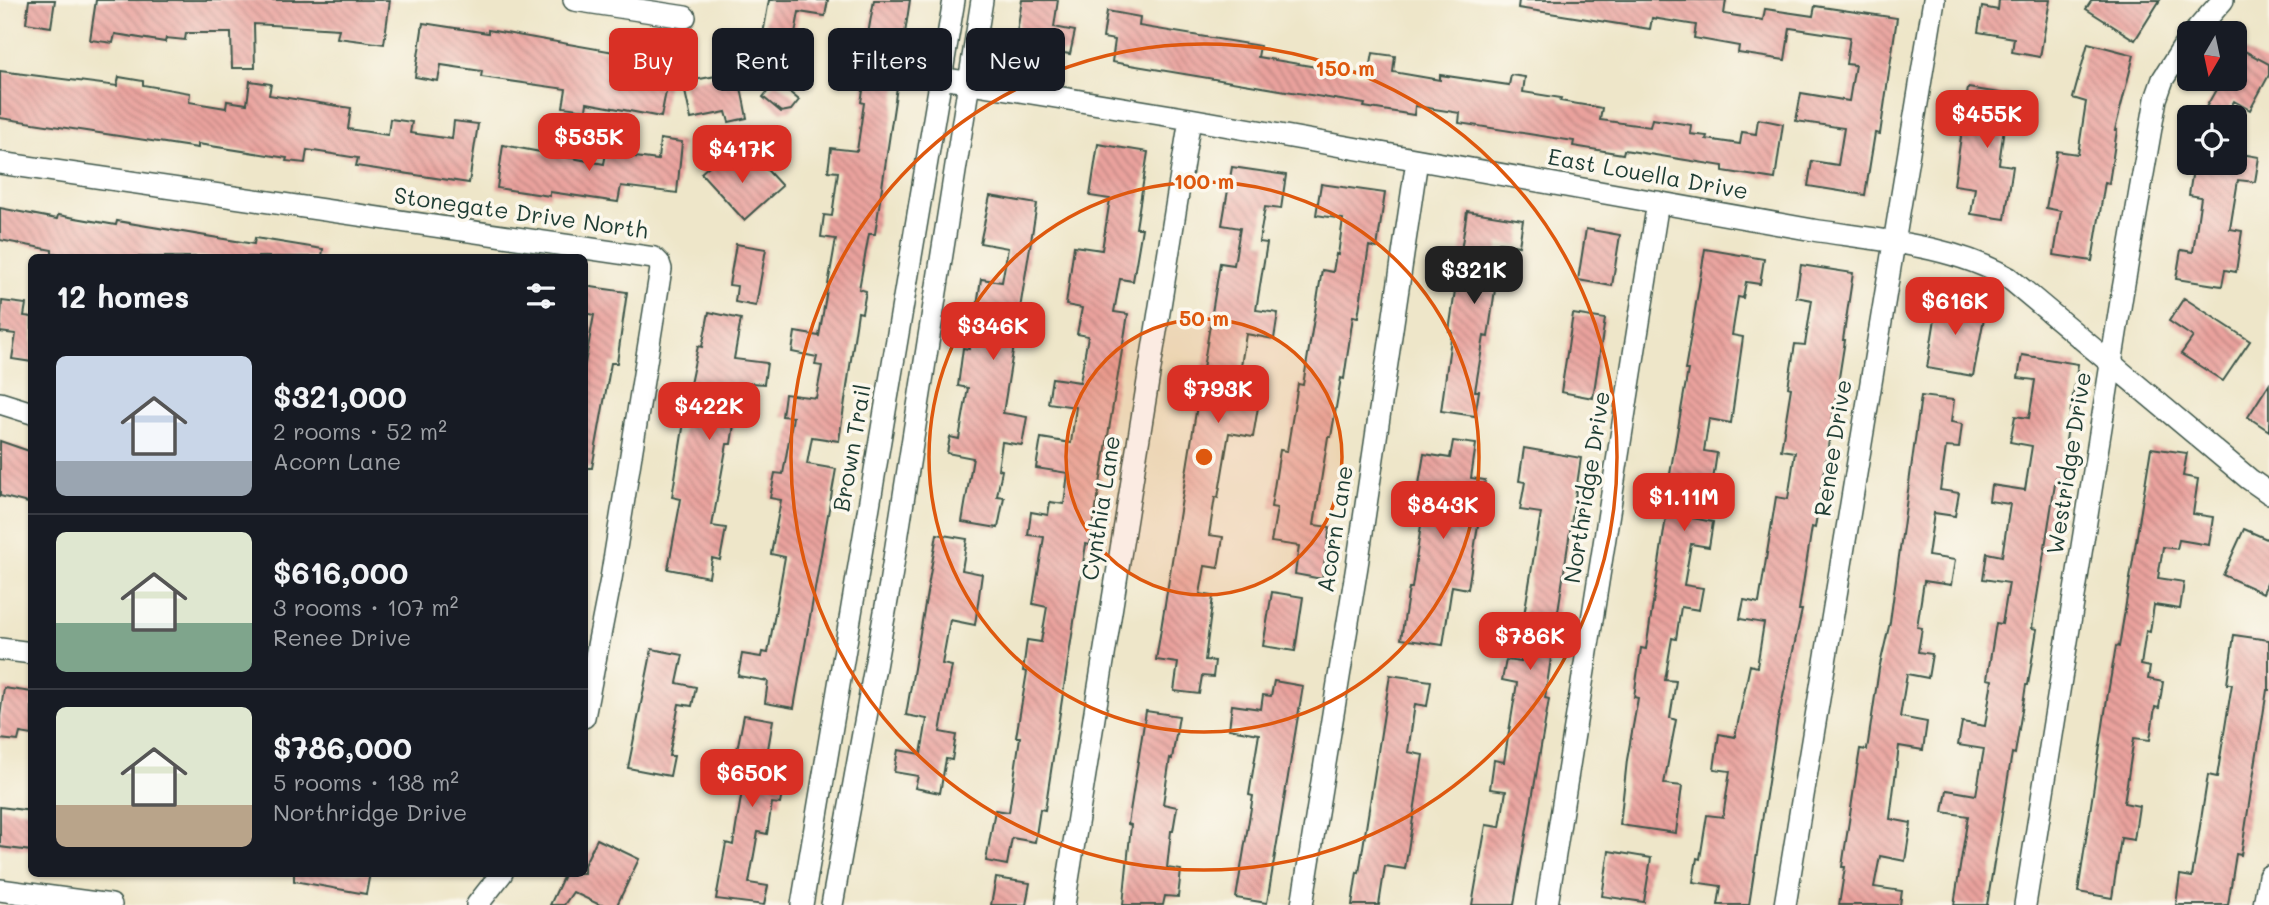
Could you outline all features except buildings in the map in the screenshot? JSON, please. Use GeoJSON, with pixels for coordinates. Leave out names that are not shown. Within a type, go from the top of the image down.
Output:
{"type":"FeatureCollection","features":[{"type":"Feature","properties":{"kind":"street"},"geometry":{"type":"LineString","coordinates":[[574,0],[685,17]]}},
{"type":"Feature","properties":{"kind":"street","name":"Brown Trail"},"geometry":{"type":"LineString","coordinates":[[949,28],[954,0]]}},
{"type":"Feature","properties":{"kind":"street"},"geometry":{"type":"LineString","coordinates":[[978,28],[982,0]]}},
{"type":"Feature","properties":{"kind":"street","name":"Renee Drive"},"geometry":{"type":"LineString","coordinates":[[1785,905],[1934,0]]}},
{"type":"Feature","properties":{"kind":"street"},"geometry":{"type":"LineString","coordinates":[[2205,21],[2223,0]]}},
{"type":"Feature","properties":{"kind":"street","name":"Westridge Drive"},"geometry":{"type":"LineString","coordinates":[[2025,905],[2111,362],[2156,99],[2163,79],[2177,57]]}},
{"type":"Feature","properties":{"kind":"street","name":"Brown Trail"},"geometry":{"type":"LineString","coordinates":[[802,905],[939,91]]}},
{"type":"Feature","properties":{"kind":"street"},"geometry":{"type":"LineString","coordinates":[[832,905],[890,584],[969,91]]}},
{"type":"Feature","properties":{"kind":"street","name":"East Louella Drive"},"geometry":{"type":"LineString","coordinates":[[1024,91],[1893,243],[1986,265],[2009,278],[2269,493]]}},
{"type":"Feature","properties":{"kind":"street","name":"Cynthia Lane"},"geometry":{"type":"LineString","coordinates":[[1064,905],[1190,119]]}},
{"type":"Feature","properties":{"kind":"street","name":"Acorn Lane"},"geometry":{"type":"LineString","coordinates":[[1302,905],[1359,553],[1417,160]]}},
{"type":"Feature","properties":{"kind":"street","name":"Stonegate Drive North"},"geometry":{"type":"LineString","coordinates":[[0,163],[654,258],[661,269],[620,529],[588,697]]}},
{"type":"Feature","properties":{"kind":"street","name":"Northridge Drive"},"geometry":{"type":"LineString","coordinates":[[1547,905],[1658,202]]}},
{"type":"Feature","properties":{"kind":"street"},"geometry":{"type":"LineString","coordinates":[[0,404],[28,412]]}},
{"type":"Feature","properties":{"kind":"street"},"geometry":{"type":"LineString","coordinates":[[857,579],[890,584]]}},
{"type":"Feature","properties":{"kind":"street"},"geometry":{"type":"LineString","coordinates":[[0,649],[28,652]]}},
{"type":"Feature","properties":{"kind":"street"},"geometry":{"type":"LineString","coordinates":[[2264,905],[2269,876]]}},
{"type":"Feature","properties":{"kind":"street"},"geometry":{"type":"LineString","coordinates":[[477,905],[499,877]]}},
{"type":"Feature","properties":{"kind":"street"},"geometry":{"type":"LineString","coordinates":[[0,890],[111,905]]}}]}
